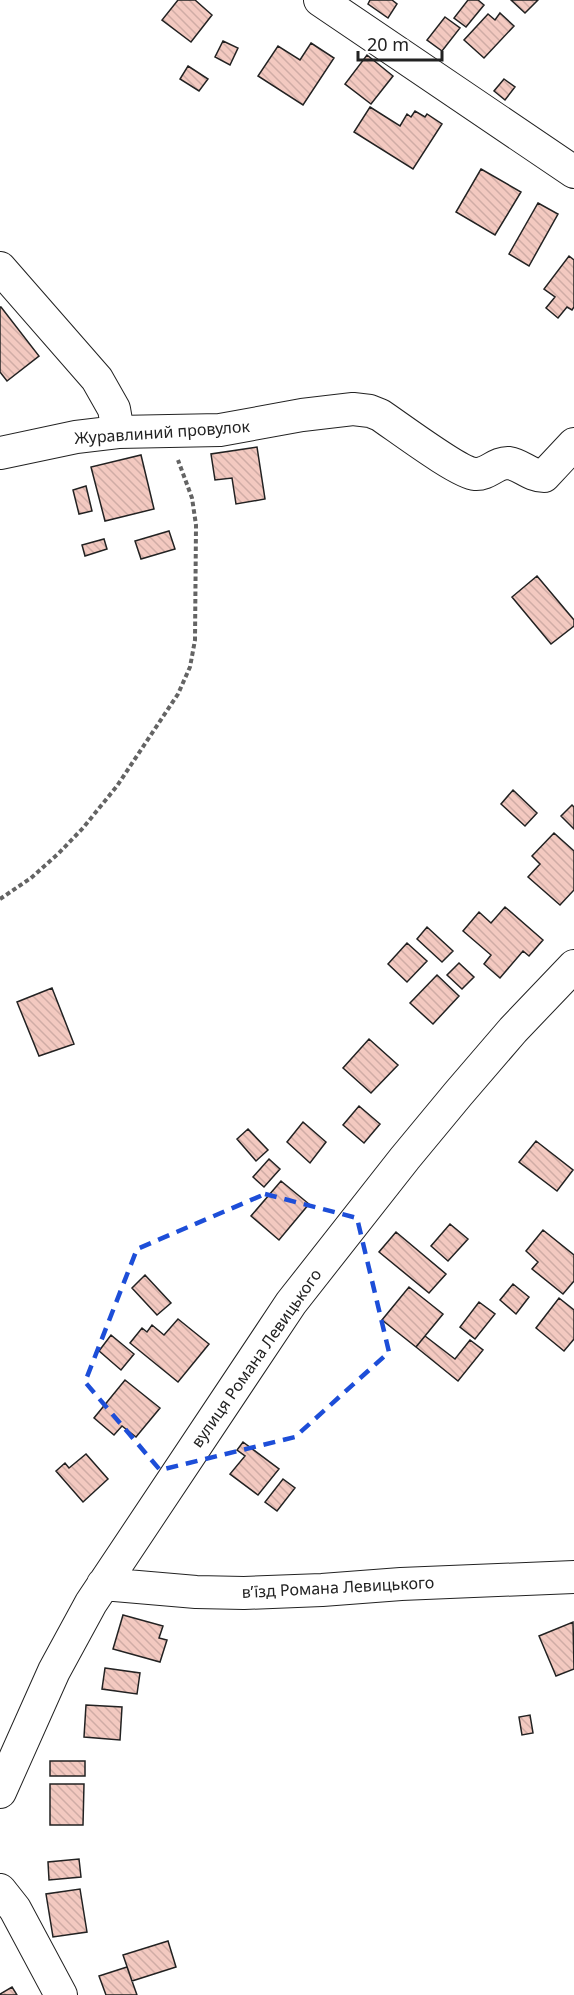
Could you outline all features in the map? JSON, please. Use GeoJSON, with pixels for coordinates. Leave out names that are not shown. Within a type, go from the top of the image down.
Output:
{"type":"FeatureCollection","features":[{"type":"Feature","properties":{"kind":"street"},"geometry":{"type":"LineString","coordinates":[[320,0],[574,172]]}},
{"type":"Feature","properties":{"kind":"street"},"geometry":{"type":"LineString","coordinates":[[0,268],[97,379],[114,409],[118,432]]}},
{"type":"Feature","properties":{"kind":"street","name":"Журавлиний провулок"},"geometry":{"type":"LineString","coordinates":[[0,453],[76,437],[156,430],[220,430],[302,415],[362,409],[380,415],[449,462],[477,475],[500,464],[511,464],[531,474],[544,476],[574,444]]}},
{"type":"Feature","properties":{"kind":"street","name":"вулиця Романа Левицького"},"geometry":{"type":"LineString","coordinates":[[0,1792],[54,1671],[103,1584],[271,1331],[313,1274],[458,1094],[513,1030],[574,966]]}},
{"type":"Feature","properties":{"kind":"street","name":"в’їзд Романа Левицького"},"geometry":{"type":"LineString","coordinates":[[103,1584],[184,1591],[244,1593],[574,1577]]}},
{"type":"Feature","properties":{"kind":"street"},"geometry":{"type":"LineString","coordinates":[[0,1890],[15,1909],[61,1995]]}},
{"type":"Feature","properties":{"kind":"path"},"geometry":{"type":"LineString","coordinates":[[0,899],[46,865],[83,828],[117,786],[185,681],[192,658],[196,622],[195,511],[182,466],[173,450],[156,430]]}},
{"type":"Feature","properties":{"kind":"highlighted area"},"geometry":{"type":"Polygon","coordinates":[[[265,1194],[357,1218],[389,1352],[295,1437],[160,1470],[85,1382],[137,1249],[265,1194]]]}},
{"type":"Feature","properties":{"kind":"building"},"geometry":{"type":"Polygon","coordinates":[[[178,0],[195,0],[212,15],[191,42],[162,20],[178,0]]]}},
{"type":"Feature","properties":{"kind":"building"},"geometry":{"type":"Polygon","coordinates":[[[370,0],[392,0],[397,4],[388,18],[368,4],[370,0]]]}},
{"type":"Feature","properties":{"kind":"building"},"geometry":{"type":"Polygon","coordinates":[[[468,0],[478,0],[484,5],[466,27],[454,18],[468,0]]]}},
{"type":"Feature","properties":{"kind":"building"},"geometry":{"type":"Polygon","coordinates":[[[511,0],[538,0],[525,13],[511,0]]]}},
{"type":"Feature","properties":{"kind":"building"},"geometry":{"type":"Polygon","coordinates":[[[500,13],[514,26],[484,58],[464,40],[488,14],[495,20],[500,13]]]}},
{"type":"Feature","properties":{"kind":"building"},"geometry":{"type":"Polygon","coordinates":[[[445,17],[460,28],[442,51],[427,40],[445,17]]]}},
{"type":"Feature","properties":{"kind":"building"},"geometry":{"type":"Polygon","coordinates":[[[223,41],[238,48],[230,65],[215,57],[223,41]]]}},
{"type":"Feature","properties":{"kind":"building"},"geometry":{"type":"Polygon","coordinates":[[[311,43],[334,58],[303,105],[258,76],[278,46],[300,60],[311,43]]]}},
{"type":"Feature","properties":{"kind":"building"},"geometry":{"type":"Polygon","coordinates":[[[367,55],[393,76],[371,104],[345,84],[367,55]]]}},
{"type":"Feature","properties":{"kind":"building"},"geometry":{"type":"Polygon","coordinates":[[[188,66],[208,79],[199,91],[180,79],[188,66]]]}},
{"type":"Feature","properties":{"kind":"building"},"geometry":{"type":"Polygon","coordinates":[[[504,79],[515,87],[505,100],[494,91],[504,79]]]}},
{"type":"Feature","properties":{"kind":"building"},"geometry":{"type":"Polygon","coordinates":[[[370,107],[400,126],[407,114],[411,117],[415,111],[425,117],[427,114],[442,124],[413,169],[354,132],[370,107]]]}},
{"type":"Feature","properties":{"kind":"building"},"geometry":{"type":"Polygon","coordinates":[[[481,169],[521,192],[495,235],[456,212],[481,169]]]}},
{"type":"Feature","properties":{"kind":"building"},"geometry":{"type":"Polygon","coordinates":[[[538,203],[558,214],[529,266],[509,254],[538,203]]]}},
{"type":"Feature","properties":{"kind":"building"},"geometry":{"type":"Polygon","coordinates":[[[569,256],[574,260],[574,307],[572,310],[567,307],[558,318],[546,308],[555,297],[544,289],[569,256]]]}},
{"type":"Feature","properties":{"kind":"building"},"geometry":{"type":"Polygon","coordinates":[[[0,307],[39,356],[7,381],[0,372],[0,307]]]}},
{"type":"Feature","properties":{"kind":"building"},"geometry":{"type":"Polygon","coordinates":[[[257,447],[265,499],[236,504],[232,478],[215,480],[211,454],[257,447]]]}},
{"type":"Feature","properties":{"kind":"building"},"geometry":{"type":"Polygon","coordinates":[[[141,455],[154,509],[105,521],[91,467],[141,455]]]}},
{"type":"Feature","properties":{"kind":"building"},"geometry":{"type":"Polygon","coordinates":[[[86,486],[92,511],[79,514],[73,490],[86,486]]]}},
{"type":"Feature","properties":{"kind":"building"},"geometry":{"type":"Polygon","coordinates":[[[169,531],[175,549],[141,559],[135,541],[169,531]]]}},
{"type":"Feature","properties":{"kind":"building"},"geometry":{"type":"Polygon","coordinates":[[[104,539],[107,549],[85,556],[82,545],[104,539]]]}},
{"type":"Feature","properties":{"kind":"building"},"geometry":{"type":"Polygon","coordinates":[[[537,576],[574,620],[574,626],[551,644],[512,597],[537,576]]]}},
{"type":"Feature","properties":{"kind":"building"},"geometry":{"type":"Polygon","coordinates":[[[513,790],[537,813],[525,826],[501,804],[513,790]]]}},
{"type":"Feature","properties":{"kind":"building"},"geometry":{"type":"Polygon","coordinates":[[[572,805],[574,807],[574,829],[561,816],[572,805]]]}},
{"type":"Feature","properties":{"kind":"building"},"geometry":{"type":"Polygon","coordinates":[[[554,833],[574,851],[574,890],[560,905],[528,877],[540,864],[532,856],[554,833]]]}},
{"type":"Feature","properties":{"kind":"building"},"geometry":{"type":"Polygon","coordinates":[[[505,907],[543,940],[529,956],[523,951],[500,978],[484,964],[491,955],[463,931],[479,912],[491,923],[505,907]]]}},
{"type":"Feature","properties":{"kind":"building"},"geometry":{"type":"Polygon","coordinates":[[[427,927],[453,951],[442,962],[417,939],[427,927]]]}},
{"type":"Feature","properties":{"kind":"building"},"geometry":{"type":"Polygon","coordinates":[[[407,943],[427,961],[407,982],[388,964],[407,943]]]}},
{"type":"Feature","properties":{"kind":"building"},"geometry":{"type":"Polygon","coordinates":[[[459,963],[474,977],[462,989],[447,975],[459,963]]]}},
{"type":"Feature","properties":{"kind":"building"},"geometry":{"type":"Polygon","coordinates":[[[437,975],[459,996],[433,1024],[410,1003],[437,975]]]}},
{"type":"Feature","properties":{"kind":"building"},"geometry":{"type":"Polygon","coordinates":[[[52,988],[74,1044],[39,1056],[17,1002],[52,988]]]}},
{"type":"Feature","properties":{"kind":"building"},"geometry":{"type":"Polygon","coordinates":[[[369,1039],[398,1065],[371,1093],[343,1068],[369,1039]]]}},
{"type":"Feature","properties":{"kind":"building"},"geometry":{"type":"Polygon","coordinates":[[[359,1106],[380,1124],[364,1143],[343,1125],[359,1106]]]}},
{"type":"Feature","properties":{"kind":"building"},"geometry":{"type":"Polygon","coordinates":[[[303,1122],[326,1142],[310,1163],[287,1142],[303,1122]]]}},
{"type":"Feature","properties":{"kind":"building"},"geometry":{"type":"Polygon","coordinates":[[[248,1129],[268,1150],[256,1161],[237,1139],[248,1129]]]}},
{"type":"Feature","properties":{"kind":"building"},"geometry":{"type":"Polygon","coordinates":[[[536,1141],[573,1170],[557,1191],[519,1162],[536,1141]]]}},
{"type":"Feature","properties":{"kind":"building"},"geometry":{"type":"Polygon","coordinates":[[[269,1159],[280,1169],[264,1187],[253,1177],[269,1159]]]}},
{"type":"Feature","properties":{"kind":"building"},"geometry":{"type":"Polygon","coordinates":[[[281,1181],[309,1204],[279,1240],[251,1216],[281,1181]]]}},
{"type":"Feature","properties":{"kind":"building"},"geometry":{"type":"Polygon","coordinates":[[[450,1224],[468,1239],[448,1261],[431,1246],[450,1224]]]}},
{"type":"Feature","properties":{"kind":"building"},"geometry":{"type":"Polygon","coordinates":[[[543,1230],[574,1255],[574,1281],[563,1294],[532,1269],[538,1262],[526,1251],[543,1230]]]}},
{"type":"Feature","properties":{"kind":"building"},"geometry":{"type":"Polygon","coordinates":[[[396,1232],[446,1274],[429,1293],[379,1252],[396,1232]]]}},
{"type":"Feature","properties":{"kind":"building"},"geometry":{"type":"Polygon","coordinates":[[[145,1275],[171,1303],[157,1315],[132,1288],[145,1275]]]}},
{"type":"Feature","properties":{"kind":"building"},"geometry":{"type":"Polygon","coordinates":[[[513,1284],[529,1297],[516,1314],[500,1300],[513,1284]]]}},
{"type":"Feature","properties":{"kind":"building"},"geometry":{"type":"Polygon","coordinates":[[[409,1287],[443,1314],[416,1347],[382,1320],[409,1287]]]}},
{"type":"Feature","properties":{"kind":"building"},"geometry":{"type":"Polygon","coordinates":[[[559,1298],[574,1310],[574,1339],[564,1351],[536,1328],[559,1298]]]}},
{"type":"Feature","properties":{"kind":"building"},"geometry":{"type":"Polygon","coordinates":[[[479,1302],[495,1314],[475,1339],[460,1327],[479,1302]]]}},
{"type":"Feature","properties":{"kind":"building"},"geometry":{"type":"Polygon","coordinates":[[[178,1319],[209,1344],[178,1382],[130,1343],[142,1328],[147,1332],[152,1325],[164,1335],[178,1319]]]}},
{"type":"Feature","properties":{"kind":"building"},"geometry":{"type":"Polygon","coordinates":[[[111,1335],[134,1354],[121,1370],[99,1351],[111,1335]]]}},
{"type":"Feature","properties":{"kind":"building"},"geometry":{"type":"Polygon","coordinates":[[[425,1336],[455,1359],[470,1340],[483,1350],[458,1381],[416,1347],[425,1336]]]}},
{"type":"Feature","properties":{"kind":"building"},"geometry":{"type":"Polygon","coordinates":[[[125,1380],[160,1408],[136,1437],[122,1426],[114,1435],[94,1418],[125,1380]]]}},
{"type":"Feature","properties":{"kind":"building"},"geometry":{"type":"Polygon","coordinates":[[[243,1442],[279,1469],[258,1495],[230,1474],[245,1456],[237,1450],[243,1442]]]}},
{"type":"Feature","properties":{"kind":"building"},"geometry":{"type":"Polygon","coordinates":[[[86,1454],[108,1479],[83,1502],[56,1471],[65,1463],[69,1468],[86,1454]]]}},
{"type":"Feature","properties":{"kind":"building"},"geometry":{"type":"Polygon","coordinates":[[[283,1479],[295,1488],[277,1511],[265,1502],[283,1479]]]}},
{"type":"Feature","properties":{"kind":"building"},"geometry":{"type":"Polygon","coordinates":[[[123,1615],[163,1626],[159,1638],[167,1640],[160,1662],[113,1649],[123,1615]]]}},
{"type":"Feature","properties":{"kind":"building"},"geometry":{"type":"Polygon","coordinates":[[[573,1622],[574,1669],[556,1676],[539,1636],[573,1622]]]}},
{"type":"Feature","properties":{"kind":"building"},"geometry":{"type":"Polygon","coordinates":[[[105,1668],[140,1673],[137,1694],[102,1689],[105,1668]]]}},
{"type":"Feature","properties":{"kind":"building"},"geometry":{"type":"Polygon","coordinates":[[[86,1705],[122,1707],[120,1740],[84,1737],[86,1705]]]}},
{"type":"Feature","properties":{"kind":"building"},"geometry":{"type":"Polygon","coordinates":[[[530,1715],[533,1733],[522,1735],[519,1717],[530,1715]]]}},
{"type":"Feature","properties":{"kind":"building"},"geometry":{"type":"Polygon","coordinates":[[[50,1761],[85,1761],[85,1776],[50,1776],[50,1761]]]}},
{"type":"Feature","properties":{"kind":"building"},"geometry":{"type":"Polygon","coordinates":[[[50,1784],[84,1784],[83,1825],[50,1825],[50,1784]]]}},
{"type":"Feature","properties":{"kind":"building"},"geometry":{"type":"Polygon","coordinates":[[[79,1859],[81,1877],[49,1880],[48,1862],[79,1859]]]}},
{"type":"Feature","properties":{"kind":"building"},"geometry":{"type":"Polygon","coordinates":[[[80,1889],[87,1932],[53,1937],[46,1894],[80,1889]]]}},
{"type":"Feature","properties":{"kind":"building"},"geometry":{"type":"Polygon","coordinates":[[[168,1941],[176,1967],[132,1981],[123,1955],[168,1941]]]}},
{"type":"Feature","properties":{"kind":"building"},"geometry":{"type":"Polygon","coordinates":[[[127,1967],[137,1995],[106,1995],[99,1976],[127,1967]]]}},
{"type":"Feature","properties":{"kind":"building"},"geometry":{"type":"Polygon","coordinates":[[[12,1987],[17,1995],[0,1995],[0,1994],[12,1987]]]}}]}
